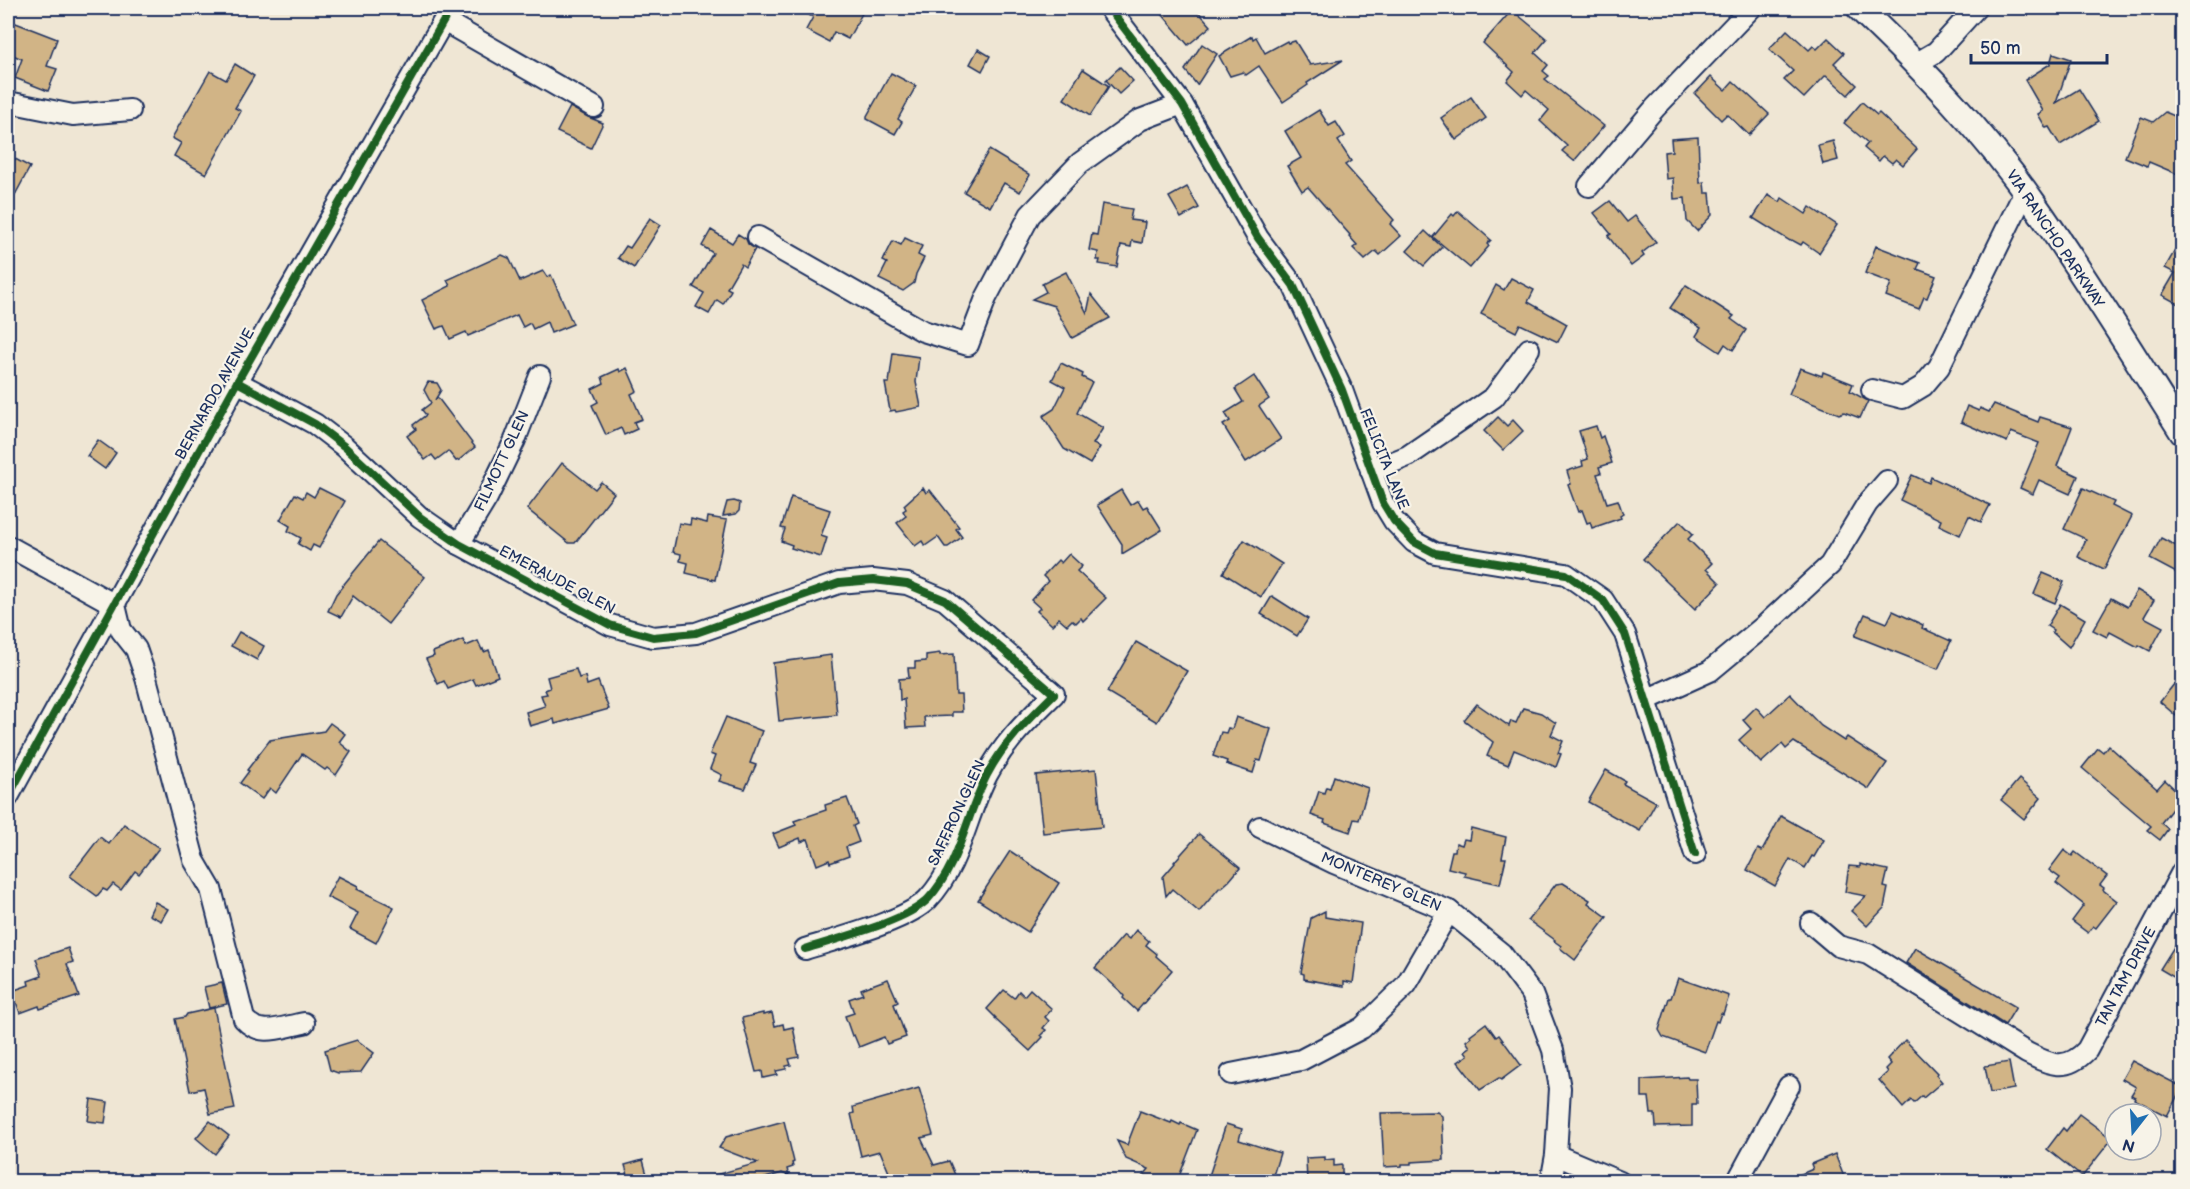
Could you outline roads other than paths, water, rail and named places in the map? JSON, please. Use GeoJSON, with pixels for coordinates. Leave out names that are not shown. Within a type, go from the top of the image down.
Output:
{"type":"FeatureCollection","features":[{"type":"Feature","properties":{"kind":"main road","name":"VIA RANCHO PARKWAY"},"geometry":{"type":"LineString","coordinates":[[1859,8],[1917,63],[1980,134],[2025,191],[2182,432]]}},
{"type":"Feature","properties":{"kind":"street","name":"FELICITA LANE"},"geometry":{"type":"LineString","coordinates":[[1109,8],[1182,104],[1258,238],[1293,285],[1342,390],[1383,503],[1394,521],[1414,542],[1436,553],[1566,574],[1603,600],[1625,634],[1695,854]]}},
{"type":"Feature","properties":{"kind":"street"},"geometry":{"type":"LineString","coordinates":[[1589,186],[1655,108],[1751,8]]}},
{"type":"Feature","properties":{"kind":"street"},"geometry":{"type":"LineString","coordinates":[[1917,63],[1936,52],[1976,8]]}},
{"type":"Feature","properties":{"kind":"street"},"geometry":{"type":"LineString","coordinates":[[447,14],[594,107]]}},
{"type":"Feature","properties":{"kind":"street","name":"BERNARDO AVENUE"},"geometry":{"type":"LineString","coordinates":[[8,796],[237,382],[447,14]]}},
{"type":"Feature","properties":{"kind":"street"},"geometry":{"type":"LineString","coordinates":[[8,102],[73,115],[130,110]]}},
{"type":"Feature","properties":{"kind":"street"},"geometry":{"type":"LineString","coordinates":[[758,237],[923,331],[968,345],[986,298],[1030,215],[1080,163],[1140,120],[1182,104]]}},
{"type":"Feature","properties":{"kind":"street"},"geometry":{"type":"LineString","coordinates":[[1872,390],[1903,398],[1923,386],[1939,367],[2025,191]]}},
{"type":"Feature","properties":{"kind":"street"},"geometry":{"type":"LineString","coordinates":[[1371,471],[1408,456],[1494,397],[1529,348]]}},
{"type":"Feature","properties":{"kind":"street","name":"FILMOTT GLEN"},"geometry":{"type":"LineString","coordinates":[[459,544],[488,498],[515,440],[540,376]]}},
{"type":"Feature","properties":{"kind":"street","name":"EMERAUDE GLEN"},"geometry":{"type":"LineString","coordinates":[[237,382],[315,424],[345,447],[420,517],[459,544],[610,625],[653,637],[696,633],[839,583],[873,580],[907,584],[945,600],[1054,694]]}},
{"type":"Feature","properties":{"kind":"street"},"geometry":{"type":"LineString","coordinates":[[1646,700],[1710,671],[1762,627],[1830,565],[1867,504],[1887,481]]}},
{"type":"Feature","properties":{"kind":"street"},"geometry":{"type":"LineString","coordinates":[[8,546],[115,605],[121,630],[136,649],[146,678],[194,860],[211,889],[243,1018],[253,1027],[263,1031],[304,1023]]}},
{"type":"Feature","properties":{"kind":"street","name":"SAFFRON GLEN"},"geometry":{"type":"LineString","coordinates":[[805,949],[896,918],[927,900],[951,864],[987,774],[1014,732],[1054,694]]}},
{"type":"Feature","properties":{"kind":"street","name":"MONTEREY GLEN"},"geometry":{"type":"LineString","coordinates":[[1260,827],[1334,863],[1449,910],[1501,953],[1532,994],[1553,1050],[1560,1088],[1556,1155],[1551,1182]]}},
{"type":"Feature","properties":{"kind":"street","name":"TAN TAM DRIVE"},"geometry":{"type":"LineString","coordinates":[[1811,923],[1838,945],[1868,954],[1997,1035],[2045,1062],[2056,1065],[2077,1060],[2087,1050],[2182,872]]}},
{"type":"Feature","properties":{"kind":"street"},"geometry":{"type":"LineString","coordinates":[[1231,1074],[1301,1059],[1362,1028],[1406,985],[1449,910]]}},
{"type":"Feature","properties":{"kind":"street"},"geometry":{"type":"LineString","coordinates":[[1737,1182],[1789,1086]]}},
{"type":"Feature","properties":{"kind":"street"},"geometry":{"type":"LineString","coordinates":[[1556,1155],[1620,1182]]}}]}
